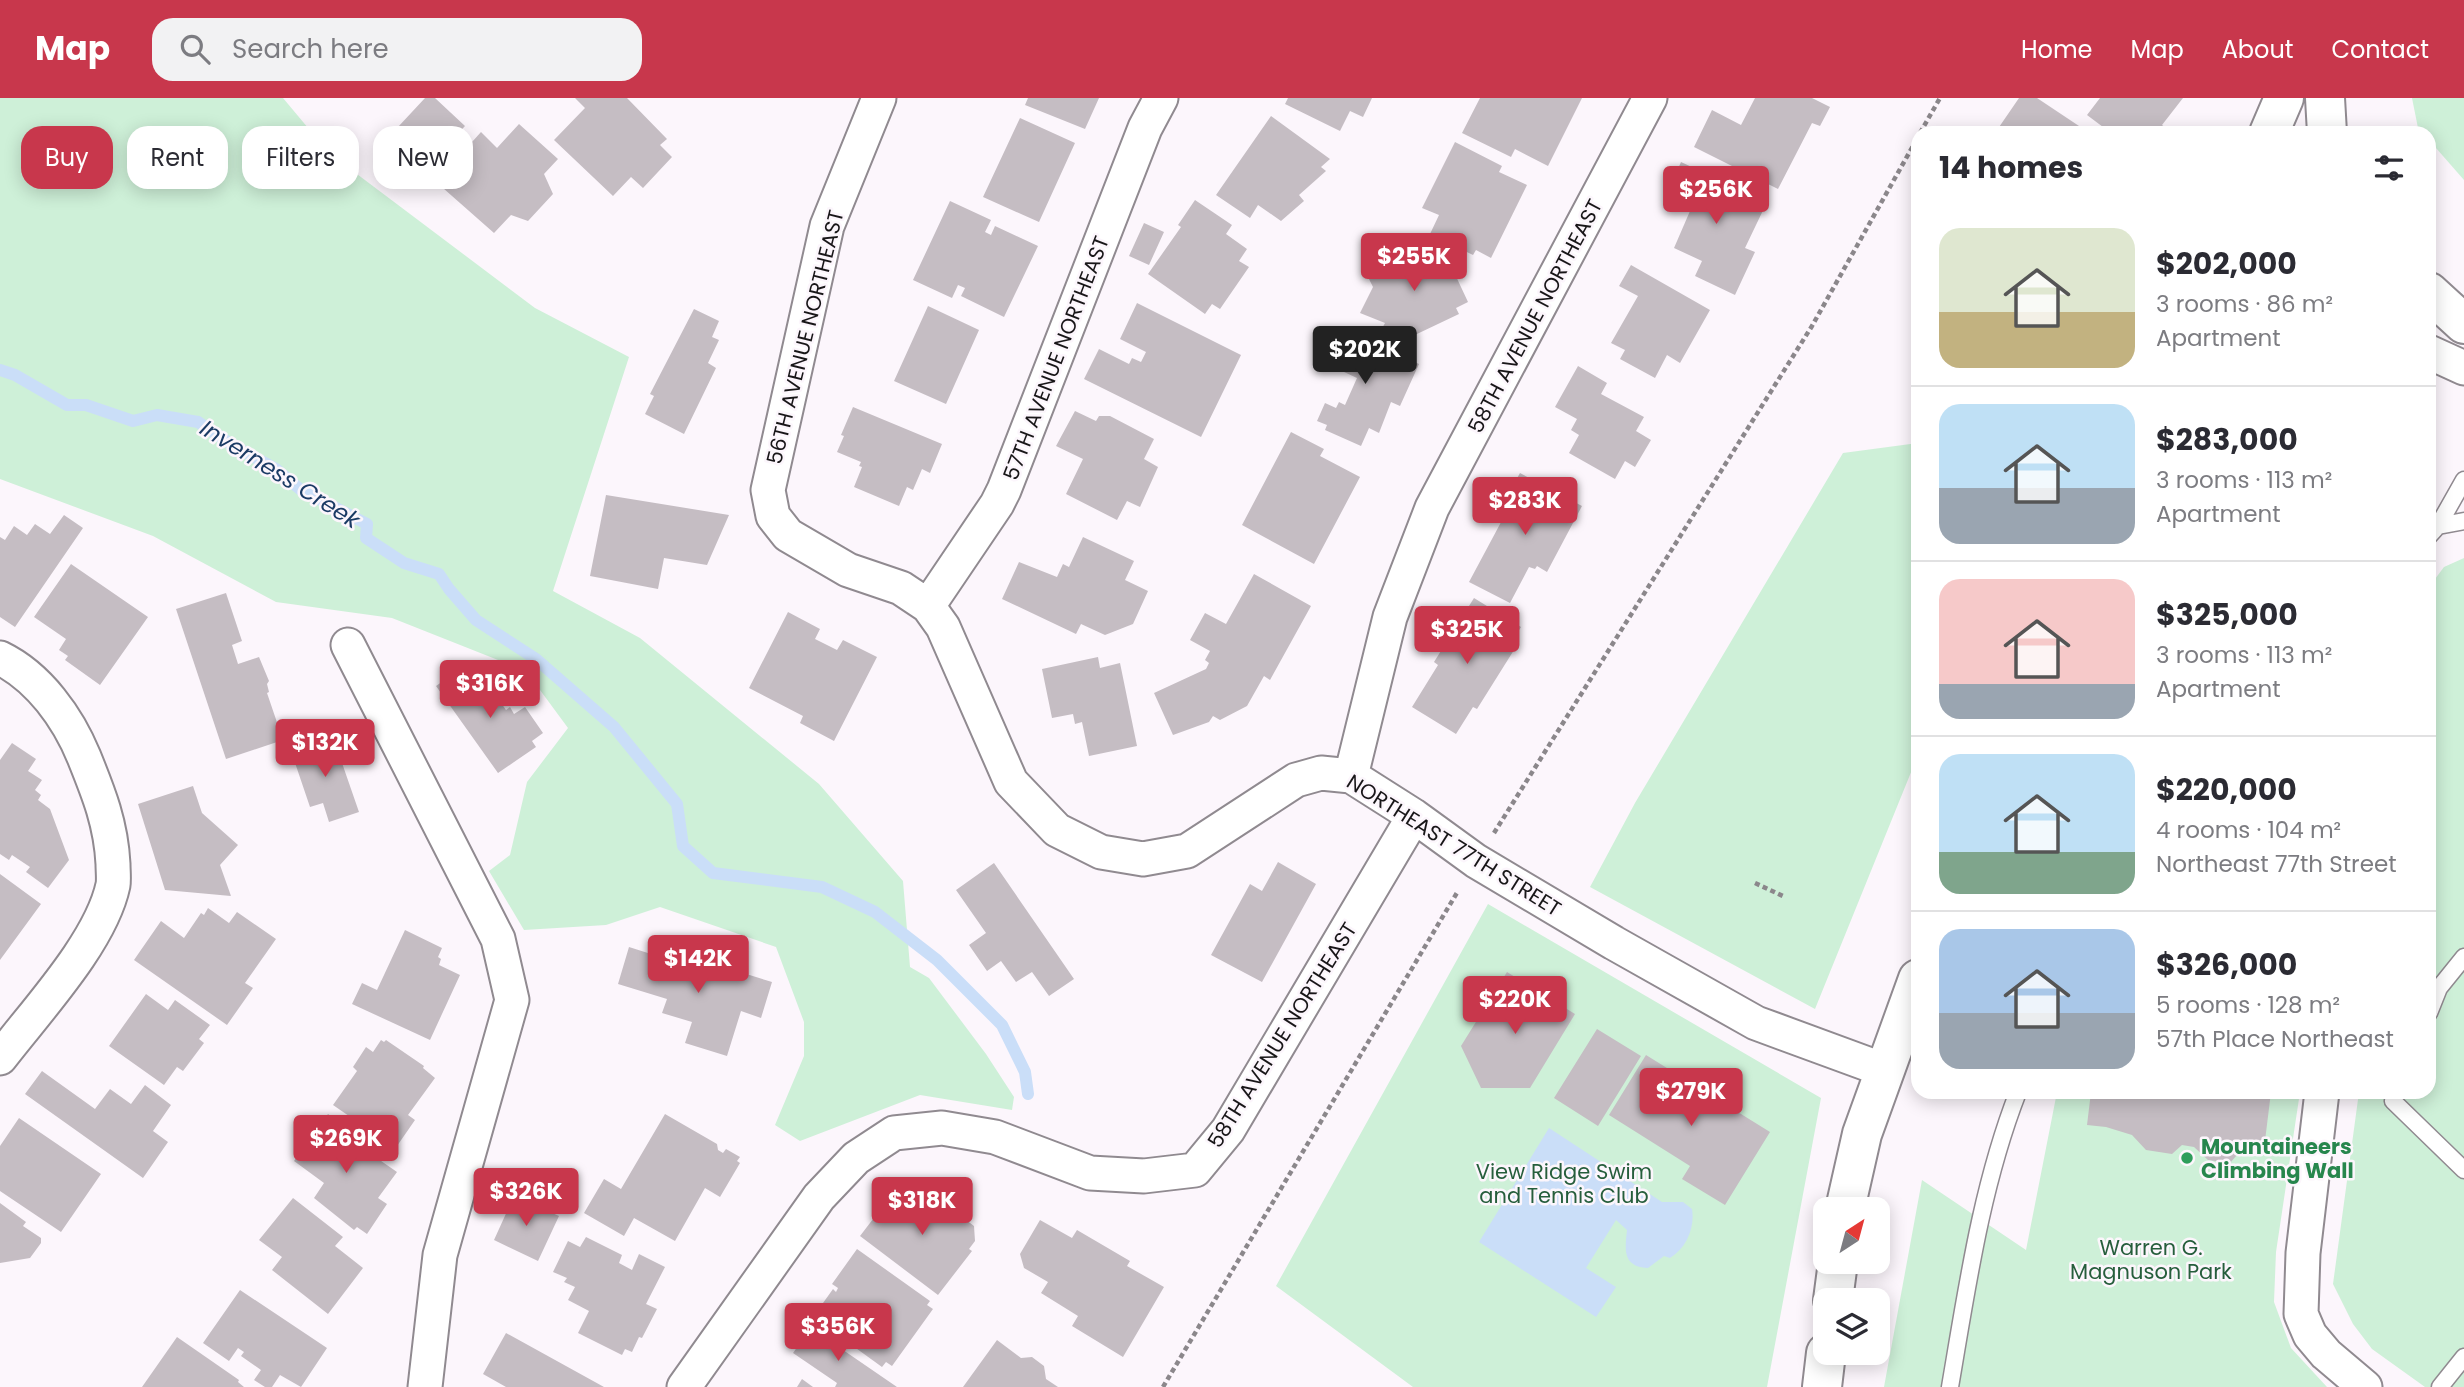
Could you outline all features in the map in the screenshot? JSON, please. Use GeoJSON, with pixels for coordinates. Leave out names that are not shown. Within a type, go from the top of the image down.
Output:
{"type":"FeatureCollection","features":[{"type":"Feature","properties":{"kind":"main road"},"geometry":{"type":"LineString","coordinates":[[2272,126],[2284,98]]}},
{"type":"Feature","properties":{"kind":"main road"},"geometry":{"type":"LineString","coordinates":[[2325,98],[2327,126]]}},
{"type":"Feature","properties":{"kind":"main road"},"geometry":{"type":"LineString","coordinates":[[2436,298],[2464,324]]}},
{"type":"Feature","properties":{"kind":"main road"},"geometry":{"type":"LineString","coordinates":[[1848,1197],[1862,1134],[1911,998]]}},
{"type":"Feature","properties":{"kind":"main road"},"geometry":{"type":"LineString","coordinates":[[1822,1387],[1825,1365]]}},
{"type":"Feature","properties":{"kind":"street","name":"56TH AVENUE NORTHEAST"},"geometry":{"type":"LineString","coordinates":[[788,535],[773,516],[768,490],[827,226],[878,98]]}},
{"type":"Feature","properties":{"kind":"street","name":"57TH AVENUE NORTHEAST"},"geometry":{"type":"LineString","coordinates":[[928,606],[997,505],[1004,490],[1145,128],[1161,98]]}},
{"type":"Feature","properties":{"kind":"street","name":"58TH AVENUE NORTHEAST"},"geometry":{"type":"LineString","coordinates":[[1351,776],[1390,617],[1432,508],[1650,98]]}},
{"type":"Feature","properties":{"kind":"street"},"geometry":{"type":"LineString","coordinates":[[2436,355],[2464,368]]}},
{"type":"Feature","properties":{"kind":"street","name":"NORTHEAST 77TH STREET"},"geometry":{"type":"LineString","coordinates":[[788,535],[848,570],[901,588],[928,606],[943,627],[1011,782],[1057,830],[1101,852],[1143,859],[1187,851],[1296,780],[1321,773],[1351,776],[1488,867],[1614,943],[1756,1023],[1884,1070]]}},
{"type":"Feature","properties":{"kind":"street"},"geometry":{"type":"LineString","coordinates":[[348,645],[498,939],[512,1000],[440,1255],[425,1387]]}},
{"type":"Feature","properties":{"kind":"street"},"geometry":{"type":"LineString","coordinates":[[0,658],[15,666],[50,697],[81,749],[101,799],[111,837],[113,884],[100,923],[82,953],[0,1058]]}},
{"type":"Feature","properties":{"kind":"street","name":"58TH AVENUE NORTHEAST"},"geometry":{"type":"LineString","coordinates":[[684,1387],[819,1197],[856,1158],[894,1133],[942,1128],[995,1137],[1090,1173],[1144,1176],[1195,1170],[1228,1130],[1414,816]]}},
{"type":"Feature","properties":{"kind":"street"},"geometry":{"type":"LineString","coordinates":[[2321,1099],[2303,1253],[2301,1314],[2310,1335],[2326,1354],[2365,1387]]}},
{"type":"Feature","properties":{"kind":"lane"},"geometry":{"type":"LineString","coordinates":[[2436,526],[2464,480]]}},
{"type":"Feature","properties":{"kind":"lane"},"geometry":{"type":"LineString","coordinates":[[2436,530],[2464,521]]}},
{"type":"Feature","properties":{"kind":"lane"},"geometry":{"type":"LineString","coordinates":[[2436,997],[2464,957]]}},
{"type":"Feature","properties":{"kind":"lane"},"geometry":{"type":"LineString","coordinates":[[1950,1387],[1973,1250],[2002,1132],[2015,1099]]}},
{"type":"Feature","properties":{"kind":"lane"},"geometry":{"type":"LineString","coordinates":[[2394,1099],[2464,1170]]}},
{"type":"Feature","properties":{"kind":"lane"},"geometry":{"type":"LineString","coordinates":[[2441,1387],[2464,1357]]}},
{"type":"Feature","properties":{"kind":"path"},"geometry":{"type":"LineString","coordinates":[[1924,126],[1940,98]]}},
{"type":"Feature","properties":{"kind":"path"},"geometry":{"type":"LineString","coordinates":[[1492,836],[1812,326],[1911,149]]}},
{"type":"Feature","properties":{"kind":"path"},"geometry":{"type":"LineString","coordinates":[[1755,883],[1785,897]]}},
{"type":"Feature","properties":{"kind":"path"},"geometry":{"type":"LineString","coordinates":[[1163,1387],[1461,886]]}},
{"type":"Feature","properties":{"kind":"green space"},"geometry":{"type":"Polygon","coordinates":[[[0,98],[283,98],[306,126],[242,126],[242,189],[359,189],[359,176],[373,189],[377,189],[535,308],[629,357],[553,591],[640,638],[819,784],[903,881],[910,967],[929,978],[986,1054],[1014,1097],[1012,1110],[920,1095],[800,1141],[775,1125],[804,1056],[804,1022],[776,947],[660,907],[606,925],[524,930],[489,871],[510,855],[527,782],[568,728],[526,671],[392,618],[276,602],[153,536],[0,479],[0,98]]]}},
{"type":"Feature","properties":{"kind":"green space"},"geometry":{"type":"Polygon","coordinates":[[[2412,98],[2464,98],[2464,180],[2436,148],[2436,126],[2418,126],[2412,98]]]}},
{"type":"Feature","properties":{"kind":"green space"},"geometry":{"type":"Polygon","coordinates":[[[1911,444],[1911,772],[1815,1009],[1590,887],[1635,803],[1843,453],[1911,444]]]}},
{"type":"Feature","properties":{"kind":"green space"},"geometry":{"type":"Polygon","coordinates":[[[2464,558],[2464,1387],[2425,1387],[2372,1349],[2353,1324],[2333,1284],[2358,1099],[2436,1099],[2436,578],[2444,567],[2464,558]]]}},
{"type":"Feature","properties":{"kind":"green space","name":"View Ridge Swim and Tennis Club"},"geometry":{"type":"Polygon","coordinates":[[[1488,904],[1821,1098],[1767,1387],[1413,1387],[1276,1286],[1488,904]]]}},
{"type":"Feature","properties":{"kind":"green space","name":"Warren G. Magnuson Park"},"geometry":{"type":"Polygon","coordinates":[[[2056,1099],[2299,1099],[2276,1252],[2274,1302],[2291,1348],[2327,1387],[1884,1387],[1922,1180],[2026,1250],[2056,1099]]]}},
{"type":"Feature","properties":{"kind":"water"},"geometry":{"type":"Polygon","coordinates":[[[1549,1128],[1662,1202],[1683,1202],[1692,1209],[1691,1230],[1681,1249],[1670,1258],[1664,1256],[1648,1268],[1629,1261],[1626,1250],[1627,1230],[1616,1220],[1586,1268],[1616,1287],[1596,1317],[1479,1242],[1549,1128]]]}},
{"type":"Feature","properties":{"kind":"building"},"geometry":{"type":"Polygon","coordinates":[[[425,98],[435,98],[465,126],[399,126],[425,98]]]}},
{"type":"Feature","properties":{"kind":"building"},"geometry":{"type":"Polygon","coordinates":[[[575,98],[627,98],[667,139],[660,145],[672,157],[643,188],[631,177],[613,196],[554,140],[585,108],[575,98]]]}},
{"type":"Feature","properties":{"kind":"building"},"geometry":{"type":"Polygon","coordinates":[[[1028,98],[1099,98],[1085,129],[1025,105],[1028,98]]]}},
{"type":"Feature","properties":{"kind":"building"},"geometry":{"type":"Polygon","coordinates":[[[1288,98],[1372,98],[1363,117],[1350,111],[1340,131],[1285,104],[1288,98]]]}},
{"type":"Feature","properties":{"kind":"building"},"geometry":{"type":"Polygon","coordinates":[[[1480,98],[1582,98],[1548,166],[1515,149],[1511,157],[1462,133],[1480,98]]]}},
{"type":"Feature","properties":{"kind":"building"},"geometry":{"type":"Polygon","coordinates":[[[1755,98],[1812,98],[1830,107],[1820,126],[1812,123],[1778,189],[1694,147],[1712,110],[1741,125],[1755,98]]]}},
{"type":"Feature","properties":{"kind":"building"},"geometry":{"type":"Polygon","coordinates":[[[2019,98],[2037,98],[2079,126],[2000,126],[2019,98]]]}},
{"type":"Feature","properties":{"kind":"building"},"geometry":{"type":"Polygon","coordinates":[[[2100,98],[2183,98],[2163,126],[2102,126],[2087,115],[2100,98]]]}},
{"type":"Feature","properties":{"kind":"building"},"geometry":{"type":"Polygon","coordinates":[[[1271,116],[1330,159],[1321,167],[1326,171],[1299,195],[1304,201],[1281,221],[1258,205],[1250,218],[1216,195],[1271,116]]]}},
{"type":"Feature","properties":{"kind":"building"},"geometry":{"type":"Polygon","coordinates":[[[1020,118],[1075,143],[1039,222],[983,197],[1020,118]]]}},
{"type":"Feature","properties":{"kind":"building"},"geometry":{"type":"Polygon","coordinates":[[[519,124],[558,159],[544,174],[553,194],[528,221],[511,215],[494,233],[444,189],[473,189],[473,141],[481,132],[497,148],[519,124]]]}},
{"type":"Feature","properties":{"kind":"building"},"geometry":{"type":"Polygon","coordinates":[[[1455,142],[1502,166],[1499,172],[1527,185],[1491,258],[1476,250],[1473,255],[1430,234],[1439,215],[1422,208],[1455,142]]]}},
{"type":"Feature","properties":{"kind":"building"},"geometry":{"type":"Polygon","coordinates":[[[1681,162],[1767,202],[1745,248],[1755,252],[1735,295],[1695,276],[1702,261],[1674,248],[1690,211],[1665,199],[1681,162]]]}},
{"type":"Feature","properties":{"kind":"building"},"geometry":{"type":"Polygon","coordinates":[[[1195,200],[1232,225],[1226,234],[1247,249],[1239,261],[1249,267],[1220,309],[1212,304],[1205,314],[1148,274],[1181,227],[1178,225],[1195,200]]]}},
{"type":"Feature","properties":{"kind":"building"},"geometry":{"type":"Polygon","coordinates":[[[950,201],[991,220],[985,232],[991,235],[995,226],[1038,246],[1004,317],[961,296],[965,288],[958,285],[952,298],[913,280],[950,201]]]}},
{"type":"Feature","properties":{"kind":"building"},"geometry":{"type":"Polygon","coordinates":[[[1144,223],[1164,232],[1149,265],[1129,256],[1144,223]]]}},
{"type":"Feature","properties":{"kind":"building"},"geometry":{"type":"Polygon","coordinates":[[[1439,240],[1468,302],[1456,308],[1459,314],[1398,343],[1379,334],[1385,323],[1360,313],[1373,287],[1366,273],[1439,240]]]}},
{"type":"Feature","properties":{"kind":"building"},"geometry":{"type":"Polygon","coordinates":[[[1631,265],[1710,310],[1680,363],[1667,355],[1655,378],[1620,359],[1625,350],[1611,343],[1638,296],[1619,286],[1631,265]]]}},
{"type":"Feature","properties":{"kind":"building"},"geometry":{"type":"Polygon","coordinates":[[[1137,303],[1241,355],[1201,437],[1084,379],[1099,349],[1129,364],[1132,358],[1141,362],[1146,352],[1120,339],[1137,303]]]}},
{"type":"Feature","properties":{"kind":"building"},"geometry":{"type":"Polygon","coordinates":[[[928,306],[979,330],[946,404],[894,381],[928,306]]]}},
{"type":"Feature","properties":{"kind":"building"},"geometry":{"type":"Polygon","coordinates":[[[694,309],[719,321],[712,337],[719,340],[708,363],[716,368],[684,434],[645,414],[654,396],[650,394],[694,309]]]}},
{"type":"Feature","properties":{"kind":"building"},"geometry":{"type":"Polygon","coordinates":[[[1329,332],[1368,349],[1371,341],[1419,364],[1400,406],[1391,402],[1379,433],[1369,428],[1361,446],[1325,430],[1327,425],[1317,421],[1325,403],[1336,408],[1339,402],[1345,405],[1357,378],[1316,359],[1329,332]]]}},
{"type":"Feature","properties":{"kind":"building"},"geometry":{"type":"Polygon","coordinates":[[[1578,366],[1607,383],[1601,394],[1644,417],[1636,431],[1651,440],[1635,467],[1625,461],[1615,479],[1569,453],[1579,435],[1571,430],[1577,419],[1555,407],[1578,366]]]}},
{"type":"Feature","properties":{"kind":"building"},"geometry":{"type":"Polygon","coordinates":[[[853,407],[942,444],[930,473],[922,469],[913,490],[907,487],[899,506],[854,487],[862,467],[859,466],[861,462],[837,452],[853,407]]]}},
{"type":"Feature","properties":{"kind":"building"},"geometry":{"type":"Polygon","coordinates":[[[1075,411],[1096,421],[1099,416],[1110,416],[1154,439],[1144,459],[1158,467],[1140,507],[1127,501],[1117,520],[1066,494],[1083,459],[1056,446],[1075,411]]]}},
{"type":"Feature","properties":{"kind":"building"},"geometry":{"type":"Polygon","coordinates":[[[1291,432],[1324,449],[1320,456],[1360,477],[1314,564],[1242,525],[1291,432]]]}},
{"type":"Feature","properties":{"kind":"building"},"geometry":{"type":"Polygon","coordinates":[[[1520,473],[1582,506],[1547,572],[1537,566],[1535,569],[1529,567],[1510,603],[1469,582],[1507,511],[1501,507],[1520,473]]]}},
{"type":"Feature","properties":{"kind":"building"},"geometry":{"type":"Polygon","coordinates":[[[606,495],[729,515],[707,565],[664,558],[658,589],[590,576],[606,495]]]}},
{"type":"Feature","properties":{"kind":"building"},"geometry":{"type":"Polygon","coordinates":[[[64,515],[83,528],[15,627],[0,617],[0,537],[5,540],[14,526],[27,535],[35,524],[50,534],[64,515]]]}},
{"type":"Feature","properties":{"kind":"building"},"geometry":{"type":"Polygon","coordinates":[[[1083,537],[1134,561],[1125,580],[1148,591],[1133,624],[1105,635],[1081,624],[1076,634],[1002,599],[1019,562],[1057,577],[1063,564],[1069,567],[1083,537]]]}},
{"type":"Feature","properties":{"kind":"building"},"geometry":{"type":"Polygon","coordinates":[[[71,564],[148,617],[100,685],[65,660],[68,656],[59,650],[66,639],[34,617],[71,564]]]}},
{"type":"Feature","properties":{"kind":"building"},"geometry":{"type":"Polygon","coordinates":[[[1254,574],[1311,606],[1270,680],[1264,676],[1247,706],[1220,720],[1213,716],[1209,722],[1173,735],[1154,693],[1206,669],[1209,663],[1205,660],[1210,651],[1190,640],[1205,613],[1226,624],[1254,574]]]}},
{"type":"Feature","properties":{"kind":"building"},"geometry":{"type":"Polygon","coordinates":[[[226,593],[242,641],[232,645],[238,664],[259,657],[269,681],[267,693],[283,740],[226,759],[176,609],[226,593]]]}},
{"type":"Feature","properties":{"kind":"building"},"geometry":{"type":"Polygon","coordinates":[[[1474,598],[1521,627],[1509,646],[1514,650],[1477,709],[1473,707],[1456,734],[1412,707],[1438,665],[1434,662],[1474,598]]]}},
{"type":"Feature","properties":{"kind":"building"},"geometry":{"type":"Polygon","coordinates":[[[788,612],[820,629],[815,639],[837,650],[843,640],[877,657],[834,741],[800,723],[803,716],[749,688],[788,612]]]}},
{"type":"Feature","properties":{"kind":"building"},"geometry":{"type":"Polygon","coordinates":[[[1098,657],[1100,668],[1120,663],[1137,746],[1089,756],[1082,722],[1075,724],[1073,714],[1052,718],[1042,669],[1098,657]]]}},
{"type":"Feature","properties":{"kind":"building"},"geometry":{"type":"Polygon","coordinates":[[[463,667],[475,683],[483,677],[506,710],[510,707],[514,714],[525,707],[543,733],[532,741],[536,747],[498,773],[436,686],[463,667]]]}},
{"type":"Feature","properties":{"kind":"building"},"geometry":{"type":"Polygon","coordinates":[[[333,737],[359,812],[329,822],[323,803],[310,807],[291,751],[333,737]]]}},
{"type":"Feature","properties":{"kind":"building"},"geometry":{"type":"Polygon","coordinates":[[[12,743],[36,759],[28,771],[42,780],[35,790],[41,795],[38,800],[50,809],[69,860],[48,888],[26,872],[30,867],[12,855],[9,860],[0,854],[0,760],[12,743]]]}},
{"type":"Feature","properties":{"kind":"building"},"geometry":{"type":"Polygon","coordinates":[[[193,786],[202,813],[238,845],[220,865],[231,896],[165,890],[138,804],[193,786]]]}},
{"type":"Feature","properties":{"kind":"building"},"geometry":{"type":"Polygon","coordinates":[[[1278,862],[1316,884],[1262,982],[1211,955],[1250,884],[1262,891],[1278,862]]]}},
{"type":"Feature","properties":{"kind":"building"},"geometry":{"type":"Polygon","coordinates":[[[994,863],[1074,979],[1049,996],[1032,972],[1016,982],[1001,961],[987,971],[969,945],[986,933],[956,890],[994,863]]]}},
{"type":"Feature","properties":{"kind":"building"},"geometry":{"type":"Polygon","coordinates":[[[0,874],[41,904],[0,960],[0,874]]]}},
{"type":"Feature","properties":{"kind":"building"},"geometry":{"type":"Polygon","coordinates":[[[208,908],[229,923],[237,912],[276,939],[245,983],[253,988],[227,1025],[134,960],[161,921],[184,938],[201,913],[204,915],[208,908]]]}},
{"type":"Feature","properties":{"kind":"building"},"geometry":{"type":"Polygon","coordinates":[[[405,930],[442,948],[438,957],[441,959],[439,965],[460,975],[430,1040],[352,1004],[362,983],[377,990],[405,930]]]}},
{"type":"Feature","properties":{"kind":"building"},"geometry":{"type":"Polygon","coordinates":[[[629,947],[651,954],[654,947],[671,952],[668,961],[705,973],[708,962],[772,982],[761,1018],[741,1011],[727,1056],[685,1043],[692,1022],[662,1013],[667,999],[618,984],[629,947]]]}},
{"type":"Feature","properties":{"kind":"building"},"geometry":{"type":"Polygon","coordinates":[[[1507,972],[1575,1014],[1530,1088],[1481,1088],[1461,1046],[1507,972]]]}},
{"type":"Feature","properties":{"kind":"building"},"geometry":{"type":"Polygon","coordinates":[[[146,994],[168,1010],[175,1000],[210,1025],[199,1039],[204,1043],[183,1071],[177,1067],[164,1085],[109,1046],[146,994]]]}},
{"type":"Feature","properties":{"kind":"building"},"geometry":{"type":"Polygon","coordinates":[[[1597,1029],[1641,1056],[1598,1126],[1554,1098],[1597,1029]]]}},
{"type":"Feature","properties":{"kind":"building"},"geometry":{"type":"Polygon","coordinates":[[[381,1040],[386,1040],[424,1066],[435,1078],[408,1115],[415,1120],[397,1146],[390,1140],[388,1143],[333,1105],[357,1071],[353,1067],[366,1047],[373,1052],[381,1040]]]}},
{"type":"Feature","properties":{"kind":"building"},"geometry":{"type":"Polygon","coordinates":[[[1646,1055],[1770,1132],[1725,1205],[1682,1179],[1690,1166],[1609,1115],[1646,1055]]]}},
{"type":"Feature","properties":{"kind":"building"},"geometry":{"type":"Polygon","coordinates":[[[42,1071],[95,1109],[110,1089],[131,1104],[145,1085],[171,1105],[153,1131],[168,1142],[143,1178],[25,1094],[42,1071]]]}},
{"type":"Feature","properties":{"kind":"building"},"geometry":{"type":"Polygon","coordinates":[[[2090,1099],[2270,1099],[2264,1149],[2244,1147],[2230,1163],[2208,1160],[2194,1147],[2182,1145],[2172,1154],[2146,1150],[2132,1135],[2106,1127],[2087,1125],[2090,1099]]]}},
{"type":"Feature","properties":{"kind":"building"},"geometry":{"type":"Polygon","coordinates":[[[328,1114],[361,1139],[358,1145],[397,1172],[378,1198],[387,1204],[367,1234],[357,1227],[354,1230],[314,1198],[324,1183],[294,1161],[328,1114]]]}},
{"type":"Feature","properties":{"kind":"building"},"geometry":{"type":"Polygon","coordinates":[[[665,1114],[717,1144],[718,1150],[723,1153],[726,1149],[740,1157],[737,1161],[740,1163],[720,1197],[705,1188],[675,1241],[634,1218],[624,1236],[584,1213],[604,1179],[621,1189],[665,1114]]]}},
{"type":"Feature","properties":{"kind":"building"},"geometry":{"type":"Polygon","coordinates":[[[19,1118],[101,1174],[61,1232],[0,1191],[0,1146],[19,1118]]]}},
{"type":"Feature","properties":{"kind":"building"},"geometry":{"type":"Polygon","coordinates":[[[919,1184],[974,1226],[975,1241],[969,1249],[972,1251],[938,1295],[860,1236],[893,1193],[905,1202],[919,1184]]]}},
{"type":"Feature","properties":{"kind":"building"},"geometry":{"type":"Polygon","coordinates":[[[514,1196],[559,1216],[538,1261],[494,1240],[514,1196]]]}},
{"type":"Feature","properties":{"kind":"building"},"geometry":{"type":"Polygon","coordinates":[[[293,1198],[343,1237],[335,1246],[363,1268],[328,1314],[272,1270],[282,1257],[259,1240],[293,1198]]]}},
{"type":"Feature","properties":{"kind":"building"},"geometry":{"type":"Polygon","coordinates":[[[0,1203],[26,1222],[23,1226],[41,1238],[41,1243],[30,1258],[0,1263],[0,1203]]]}},
{"type":"Feature","properties":{"kind":"building"},"geometry":{"type":"Polygon","coordinates":[[[1040,1220],[1072,1238],[1077,1230],[1130,1261],[1127,1266],[1164,1287],[1123,1357],[1072,1326],[1078,1316],[1041,1293],[1048,1282],[1024,1268],[1020,1254],[1040,1220]]]}},
{"type":"Feature","properties":{"kind":"building"},"geometry":{"type":"Polygon","coordinates":[[[586,1237],[622,1255],[619,1263],[632,1270],[639,1254],[665,1267],[646,1304],[657,1309],[632,1352],[625,1349],[622,1355],[578,1333],[589,1311],[568,1300],[575,1287],[564,1282],[567,1278],[553,1272],[568,1241],[580,1247],[586,1237]]]}},
{"type":"Feature","properties":{"kind":"building"},"geometry":{"type":"Polygon","coordinates":[[[857,1249],[930,1301],[927,1305],[933,1309],[892,1366],[886,1362],[882,1367],[813,1317],[833,1289],[836,1292],[838,1288],[832,1284],[857,1249]]]}},
{"type":"Feature","properties":{"kind":"building"},"geometry":{"type":"Polygon","coordinates":[[[240,1290],[327,1348],[301,1387],[280,1375],[272,1387],[265,1387],[254,1380],[261,1370],[241,1356],[244,1352],[238,1348],[229,1361],[203,1343],[240,1290]]]}},
{"type":"Feature","properties":{"kind":"building"},"geometry":{"type":"Polygon","coordinates":[[[811,1328],[897,1387],[835,1387],[837,1383],[793,1353],[811,1328]]]}},
{"type":"Feature","properties":{"kind":"building"},"geometry":{"type":"Polygon","coordinates":[[[506,1333],[604,1387],[506,1387],[483,1374],[506,1333]]]}},
{"type":"Feature","properties":{"kind":"building"},"geometry":{"type":"Polygon","coordinates":[[[177,1337],[239,1380],[244,1387],[142,1387],[177,1337]]]}},
{"type":"Feature","properties":{"kind":"building"},"geometry":{"type":"Polygon","coordinates":[[[997,1340],[1021,1358],[1032,1357],[1044,1366],[1046,1379],[1058,1387],[963,1387],[997,1340]]]}},
{"type":"Feature","properties":{"kind":"building"},"geometry":{"type":"Polygon","coordinates":[[[802,1379],[813,1387],[797,1387],[802,1379]]]}},
{"type":"Feature","properties":{"kind":"waterway","name":"Inverness Creek"},"geometry":{"type":"LineString","coordinates":[[0,370],[15,375],[67,405],[86,405],[133,421],[157,415],[198,422],[232,445],[276,469],[301,490],[367,524],[366,538],[404,563],[439,574],[476,620],[536,659],[614,727],[677,804],[683,846],[713,873],[822,887],[875,912],[937,960],[1002,1025],[1025,1072],[1028,1094]]}},
{"type":"Feature","properties":{"kind":"place","name":"Mountaineers Climbing Wall"},"geometry":{"type":"Point","coordinates":[2187,1158]}}]}
